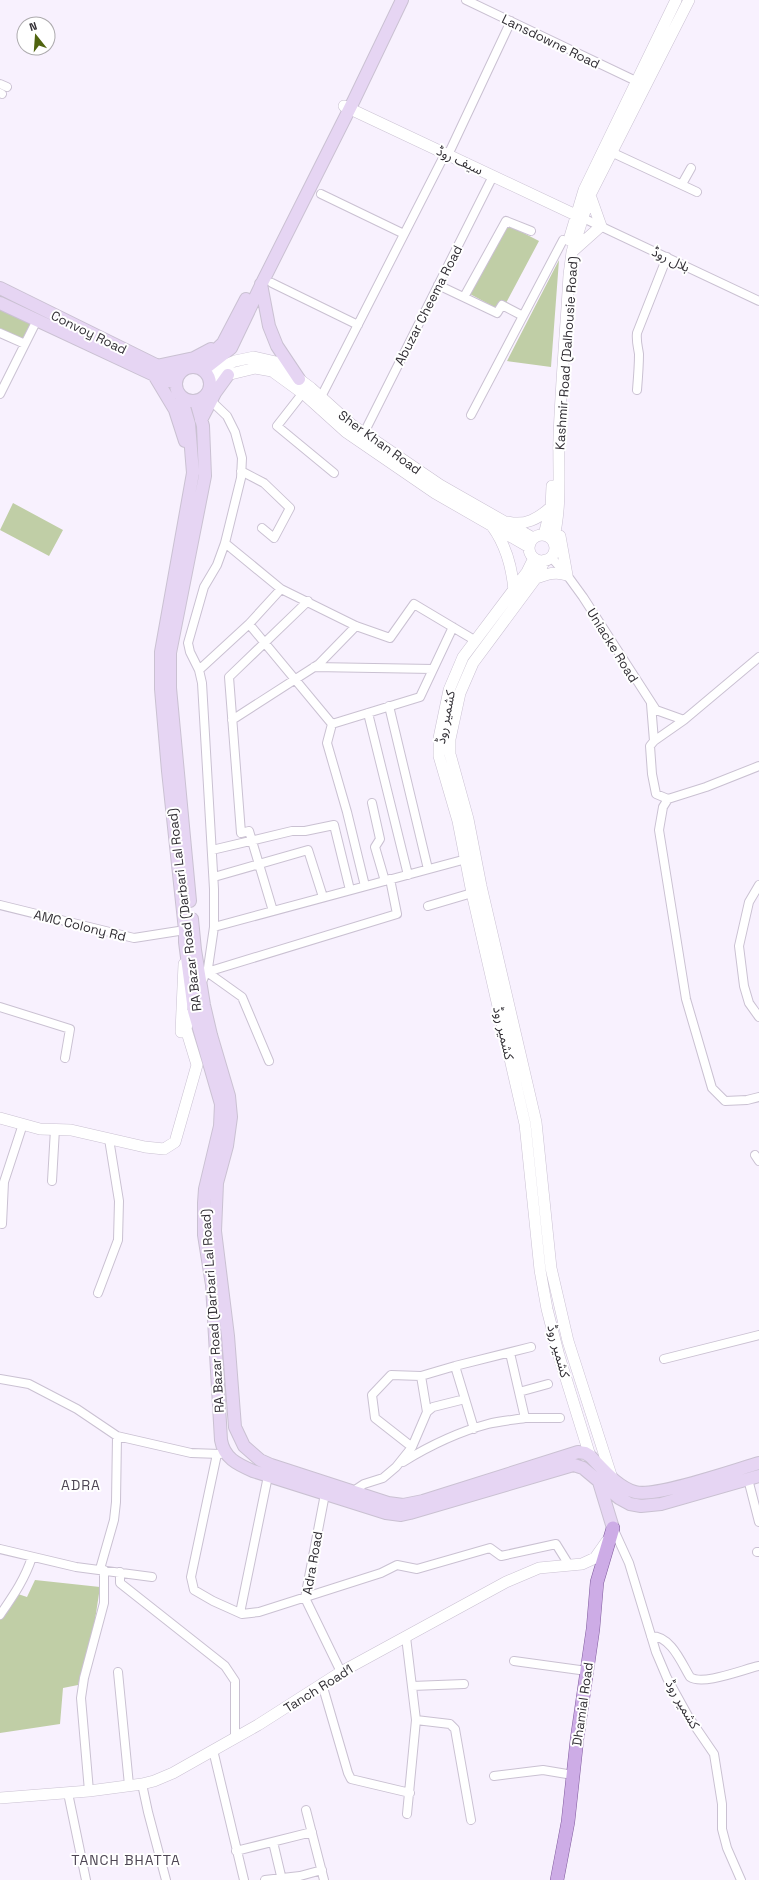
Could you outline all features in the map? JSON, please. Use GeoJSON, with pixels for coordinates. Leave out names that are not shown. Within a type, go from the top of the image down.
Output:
{"type":"FeatureCollection","features":[{"type":"Feature","properties":{"kind":"main road"},"geometry":{"type":"LineString","coordinates":[[204,373],[232,348],[267,283],[395,0]]}},
{"type":"Feature","properties":{"kind":"main road"},"geometry":{"type":"LineString","coordinates":[[204,373],[222,343],[347,108],[402,0]]}},
{"type":"Feature","properties":{"kind":"main road"},"geometry":{"type":"LineString","coordinates":[[267,283],[269,326],[277,346],[299,379]]}},
{"type":"Feature","properties":{"kind":"main road","name":"Convoy Road"},"geometry":{"type":"LineString","coordinates":[[0,288],[156,370]]}},
{"type":"Feature","properties":{"kind":"main road","name":"Convoy Road"},"geometry":{"type":"LineString","coordinates":[[0,303],[37,320],[178,378]]}},
{"type":"Feature","properties":{"kind":"main road"},"geometry":{"type":"LineString","coordinates":[[192,462],[174,410],[156,370],[194,358],[222,343]]}},
{"type":"Feature","properties":{"kind":"main road"},"geometry":{"type":"LineString","coordinates":[[204,373],[188,368],[178,378],[177,391],[181,397],[188,401],[204,399],[228,375]]}},
{"type":"Feature","properties":{"kind":"main road"},"geometry":{"type":"LineString","coordinates":[[204,373],[210,388],[204,399]]}},
{"type":"Feature","properties":{"kind":"main road","name":"RA Bazar Road (Darbari Lal Road)"},"geometry":{"type":"LineString","coordinates":[[181,397],[189,424],[193,473],[161,652],[161,689],[185,942],[221,1104],[220,1126],[205,1189],[204,1234],[212,1285],[221,1454]]}},
{"type":"Feature","properties":{"kind":"main road","name":"RA Bazar Road (Darbari Lal Road)"},"geometry":{"type":"LineString","coordinates":[[204,399],[201,420],[203,426],[205,476],[170,653],[171,696],[195,950],[201,985],[199,1008],[211,1035],[229,1096],[231,1117],[227,1146],[217,1183],[215,1231],[228,1336],[235,1427],[244,1446],[260,1460],[379,1501],[403,1505],[423,1501],[578,1452],[585,1453],[590,1456]]}},
{"type":"Feature","properties":{"kind":"main road"},"geometry":{"type":"LineString","coordinates":[[221,1454],[237,1464],[268,1476],[386,1513],[401,1515],[570,1466],[583,1468],[618,1498],[630,1504],[652,1506],[753,1478]]}},
{"type":"Feature","properties":{"kind":"main road"},"geometry":{"type":"LineString","coordinates":[[590,1456],[622,1485],[635,1492],[661,1491],[759,1463]]}},
{"type":"Feature","properties":{"kind":"main road","name":"کشمیر روڈ"},"geometry":{"type":"LineString","coordinates":[[590,1456],[613,1528]]}},
{"type":"Feature","properties":{"kind":"main road","name":"کشمیر روڈ"},"geometry":{"type":"LineString","coordinates":[[611,1475],[618,1498],[613,1528]]}},
{"type":"Feature","properties":{"kind":"main road","name":"Dhamial Road"},"geometry":{"type":"LineString","coordinates":[[557,1880],[568,1822],[573,1774],[593,1629],[597,1582],[613,1528]]}},
{"type":"Feature","properties":{"kind":"street","name":"Lansdowne Road"},"geometry":{"type":"LineString","coordinates":[[466,0],[636,81]]}},
{"type":"Feature","properties":{"kind":"street","name":"Kashmir Road (Dalhousie Road)"},"geometry":{"type":"LineString","coordinates":[[549,538],[562,288],[566,252],[585,196],[636,81],[676,0]]}},
{"type":"Feature","properties":{"kind":"street","name":"Kashmir Road (Dalhousie Road)"},"geometry":{"type":"LineString","coordinates":[[585,196],[611,152],[689,0]]}},
{"type":"Feature","properties":{"kind":"street"},"geometry":{"type":"LineString","coordinates":[[321,397],[404,234],[447,154],[511,21]]}},
{"type":"Feature","properties":{"kind":"street","name":"سیف روڈ"},"geometry":{"type":"LineString","coordinates":[[347,108],[579,216]]}},
{"type":"Feature","properties":{"kind":"street"},"geometry":{"type":"LineString","coordinates":[[611,152],[697,192]]}},
{"type":"Feature","properties":{"kind":"street"},"geometry":{"type":"LineString","coordinates":[[682,184],[691,168]]}},
{"type":"Feature","properties":{"kind":"street","name":"Abuzar Cheema Road"},"geometry":{"type":"LineString","coordinates":[[364,433],[493,176]]}},
{"type":"Feature","properties":{"kind":"street"},"geometry":{"type":"LineString","coordinates":[[321,194],[404,234]]}},
{"type":"Feature","properties":{"kind":"street"},"geometry":{"type":"LineString","coordinates":[[557,206],[568,204],[585,196],[601,226],[572,252]]}},
{"type":"Feature","properties":{"kind":"street","name":"Kashmir Road (Dalhousie Road)"},"geometry":{"type":"LineString","coordinates":[[549,538],[558,522],[559,437],[569,275],[579,216]]}},
{"type":"Feature","properties":{"kind":"street","name":"ہلال روڈ"},"geometry":{"type":"LineString","coordinates":[[579,216],[759,301]]}},
{"type":"Feature","properties":{"kind":"street"},"geometry":{"type":"LineString","coordinates":[[464,297],[506,221],[531,231]]}},
{"type":"Feature","properties":{"kind":"street"},"geometry":{"type":"LineString","coordinates":[[471,415],[563,240]]}},
{"type":"Feature","properties":{"kind":"street"},"geometry":{"type":"LineString","coordinates":[[637,390],[639,353],[636,342],[637,332],[667,257]]}},
{"type":"Feature","properties":{"kind":"street"},"geometry":{"type":"LineString","coordinates":[[267,283],[358,325]]}},
{"type":"Feature","properties":{"kind":"street"},"geometry":{"type":"LineString","coordinates":[[438,285],[497,313],[502,306],[523,316]]}},
{"type":"Feature","properties":{"kind":"street"},"geometry":{"type":"LineString","coordinates":[[0,394],[37,320]]}},
{"type":"Feature","properties":{"kind":"street"},"geometry":{"type":"LineString","coordinates":[[0,333],[25,344]]}},
{"type":"Feature","properties":{"kind":"street","name":"Sher Khan Road"},"geometry":{"type":"LineString","coordinates":[[204,373],[235,361],[254,357],[276,362],[321,397],[352,425],[440,485],[504,521],[531,542]]}},
{"type":"Feature","properties":{"kind":"street","name":"Sher Khan Road"},"geometry":{"type":"LineString","coordinates":[[204,373],[228,375],[255,368],[272,371],[302,394],[346,432],[436,493],[490,524],[531,542]]}},
{"type":"Feature","properties":{"kind":"street"},"geometry":{"type":"LineString","coordinates":[[302,394],[277,426],[334,473]]}},
{"type":"Feature","properties":{"kind":"street"},"geometry":{"type":"LineString","coordinates":[[201,985],[207,972],[214,927],[214,877],[202,683],[199,670],[190,652],[188,643],[204,587],[217,565],[225,543],[241,471],[242,458],[236,432],[227,416],[204,399]]}},
{"type":"Feature","properties":{"kind":"street"},"geometry":{"type":"LineString","coordinates":[[241,471],[264,483],[290,508],[274,538],[262,528]]}},
{"type":"Feature","properties":{"kind":"street"},"geometry":{"type":"LineString","coordinates":[[504,521],[517,524],[530,521],[540,518],[551,507]]}},
{"type":"Feature","properties":{"kind":"street"},"geometry":{"type":"LineString","coordinates":[[558,522],[567,575]]}},
{"type":"Feature","properties":{"kind":"street"},"geometry":{"type":"LineString","coordinates":[[490,524],[503,544],[512,574],[514,590]]}},
{"type":"Feature","properties":{"kind":"street"},"geometry":{"type":"LineString","coordinates":[[538,535],[549,538],[555,549],[544,558],[530,552],[531,542],[538,535]]}},
{"type":"Feature","properties":{"kind":"street"},"geometry":{"type":"LineString","coordinates":[[225,543],[281,589],[356,626],[390,638],[414,604],[476,641]]}},
{"type":"Feature","properties":{"kind":"street","name":"Uniacke Road"},"geometry":{"type":"LineString","coordinates":[[544,558],[567,575],[656,710],[684,720]]}},
{"type":"Feature","properties":{"kind":"street","name":"کشمیر روڈ"},"geometry":{"type":"LineString","coordinates":[[471,858],[458,821],[439,756],[439,738],[449,690],[464,657],[514,590],[544,558]]}},
{"type":"Feature","properties":{"kind":"street","name":"کشمیر روڈ"},"geometry":{"type":"LineString","coordinates":[[544,558],[536,578],[473,663],[460,693],[450,739],[450,754],[468,819],[475,889],[500,991],[536,1122],[534,1156],[542,1235],[540,1270],[547,1309],[559,1356],[590,1456]]}},
{"type":"Feature","properties":{"kind":"street"},"geometry":{"type":"LineString","coordinates":[[536,578],[550,573],[560,572],[567,575]]}},
{"type":"Feature","properties":{"kind":"street"},"geometry":{"type":"LineString","coordinates":[[199,670],[249,624],[281,589]]}},
{"type":"Feature","properties":{"kind":"street"},"geometry":{"type":"LineString","coordinates":[[273,911],[249,831],[241,833],[229,677],[308,601]]}},
{"type":"Feature","properties":{"kind":"street"},"geometry":{"type":"LineString","coordinates":[[249,624],[332,724]]}},
{"type":"Feature","properties":{"kind":"street"},"geometry":{"type":"LineString","coordinates":[[232,720],[314,667],[356,626]]}},
{"type":"Feature","properties":{"kind":"street"},"geometry":{"type":"LineString","coordinates":[[332,724],[420,697],[453,627]]}},
{"type":"Feature","properties":{"kind":"street"},"geometry":{"type":"LineString","coordinates":[[759,657],[684,720],[654,741],[650,746],[652,774],[656,794],[668,798],[706,787],[759,766]]}},
{"type":"Feature","properties":{"kind":"street"},"geometry":{"type":"LineString","coordinates":[[314,667],[433,669]]}},
{"type":"Feature","properties":{"kind":"street"},"geometry":{"type":"LineString","coordinates":[[652,704],[654,741]]}},
{"type":"Feature","properties":{"kind":"street"},"geometry":{"type":"LineString","coordinates":[[389,706],[428,869]]}},
{"type":"Feature","properties":{"kind":"street"},"geometry":{"type":"LineString","coordinates":[[368,713],[408,874]]}},
{"type":"Feature","properties":{"kind":"street"},"geometry":{"type":"LineString","coordinates":[[332,724],[327,743],[347,812],[365,886]]}},
{"type":"Feature","properties":{"kind":"street"},"geometry":{"type":"LineString","coordinates":[[668,798],[663,808],[659,830],[686,999],[700,1049],[712,1088],[725,1100],[747,1100],[759,1098]]}},
{"type":"Feature","properties":{"kind":"street"},"geometry":{"type":"LineString","coordinates":[[207,972],[397,914],[388,880],[375,847],[380,839],[372,803]]}},
{"type":"Feature","properties":{"kind":"street"},"geometry":{"type":"LineString","coordinates":[[212,850],[252,842],[292,831],[305,831],[334,825],[350,890]]}},
{"type":"Feature","properties":{"kind":"street"},"geometry":{"type":"LineString","coordinates":[[214,877],[308,850],[323,897]]}},
{"type":"Feature","properties":{"kind":"street"},"geometry":{"type":"LineString","coordinates":[[214,927],[471,858]]}},
{"type":"Feature","properties":{"kind":"street"},"geometry":{"type":"LineString","coordinates":[[759,885],[749,902],[739,946],[744,986],[748,1003],[759,1017]]}},
{"type":"Feature","properties":{"kind":"street"},"geometry":{"type":"LineString","coordinates":[[428,906],[475,889]]}},
{"type":"Feature","properties":{"kind":"street","name":"AMC Colony Rd"},"geometry":{"type":"LineString","coordinates":[[0,904],[134,938],[185,930]]}},
{"type":"Feature","properties":{"kind":"street"},"geometry":{"type":"LineString","coordinates":[[185,942],[181,1008],[181,1037],[195,1070]]}},
{"type":"Feature","properties":{"kind":"street"},"geometry":{"type":"LineString","coordinates":[[207,972],[242,997],[269,1061]]}},
{"type":"Feature","properties":{"kind":"street"},"geometry":{"type":"LineString","coordinates":[[0,1007],[70,1029],[65,1058]]}},
{"type":"Feature","properties":{"kind":"street"},"geometry":{"type":"LineString","coordinates":[[0,1118],[40,1129],[72,1130],[145,1148],[164,1149],[175,1142],[197,1065],[195,1056],[187,1038],[186,1024],[199,1008]]}},
{"type":"Feature","properties":{"kind":"street"},"geometry":{"type":"LineString","coordinates":[[2,1224],[4,1182],[23,1124]]}},
{"type":"Feature","properties":{"kind":"street"},"geometry":{"type":"LineString","coordinates":[[52,1181],[55,1129]]}},
{"type":"Feature","properties":{"kind":"street"},"geometry":{"type":"LineString","coordinates":[[98,1293],[118,1240],[119,1201],[109,1139]]}},
{"type":"Feature","properties":{"kind":"street","name":"کشمیر روڈ"},"geometry":{"type":"LineString","coordinates":[[542,1235],[568,1341],[611,1475]]}},
{"type":"Feature","properties":{"kind":"street"},"geometry":{"type":"LineString","coordinates":[[547,1309],[560,1306]]}},
{"type":"Feature","properties":{"kind":"street"},"geometry":{"type":"LineString","coordinates":[[664,1359],[759,1335]]}},
{"type":"Feature","properties":{"kind":"street"},"geometry":{"type":"LineString","coordinates":[[412,1447],[375,1418],[372,1395],[391,1375],[422,1376],[531,1347]]}},
{"type":"Feature","properties":{"kind":"street"},"geometry":{"type":"LineString","coordinates":[[510,1352],[525,1418]]}},
{"type":"Feature","properties":{"kind":"street"},"geometry":{"type":"LineString","coordinates":[[455,1366],[474,1429]]}},
{"type":"Feature","properties":{"kind":"street"},"geometry":{"type":"LineString","coordinates":[[396,1467],[412,1447],[427,1412],[422,1376]]}},
{"type":"Feature","properties":{"kind":"street"},"geometry":{"type":"LineString","coordinates":[[0,1379],[29,1384],[77,1409],[117,1436],[191,1453],[221,1454],[191,1578],[194,1590],[213,1601],[240,1613],[259,1612],[305,1598],[381,1573],[397,1565],[416,1569],[490,1548],[501,1556],[552,1543],[556,1544],[569,1565]]}},
{"type":"Feature","properties":{"kind":"street"},"geometry":{"type":"LineString","coordinates":[[519,1392],[548,1384]]}},
{"type":"Feature","properties":{"kind":"street"},"geometry":{"type":"LineString","coordinates":[[427,1412],[434,1407],[465,1399]]}},
{"type":"Feature","properties":{"kind":"street"},"geometry":{"type":"LineString","coordinates":[[352,1492],[364,1484],[383,1478],[396,1467],[426,1448],[488,1424],[525,1418],[560,1418]]}},
{"type":"Feature","properties":{"kind":"street"},"geometry":{"type":"LineString","coordinates":[[89,1791],[81,1698],[84,1678],[104,1603],[102,1569],[114,1520],[116,1502],[117,1436]]}},
{"type":"Feature","properties":{"kind":"street"},"geometry":{"type":"LineString","coordinates":[[240,1613],[268,1476]]}},
{"type":"Feature","properties":{"kind":"street"},"geometry":{"type":"LineString","coordinates":[[753,1478],[759,1522]]}},
{"type":"Feature","properties":{"kind":"street","name":"Adra Road"},"geometry":{"type":"LineString","coordinates":[[325,1494],[305,1598],[341,1672]]}},
{"type":"Feature","properties":{"kind":"street","name":"کشمیر روڈ"},"geometry":{"type":"LineString","coordinates":[[613,1528],[629,1562],[651,1636],[667,1678],[688,1716],[714,1754],[722,1804],[722,1830],[727,1848],[741,1880]]}},
{"type":"Feature","properties":{"kind":"street","name":"Tanch Road1"},"geometry":{"type":"LineString","coordinates":[[0,1798],[89,1791],[142,1784],[173,1773],[341,1672],[506,1582],[539,1568],[582,1564],[595,1558],[605,1545],[613,1528]]}},
{"type":"Feature","properties":{"kind":"street"},"geometry":{"type":"LineString","coordinates":[[0,1549],[76,1567],[102,1569],[152,1577]]}},
{"type":"Feature","properties":{"kind":"street"},"geometry":{"type":"LineString","coordinates":[[0,1615],[18,1590],[28,1570],[32,1557]]}},
{"type":"Feature","properties":{"kind":"street"},"geometry":{"type":"LineString","coordinates":[[120,1572],[120,1583],[225,1666],[232,1674],[236,1688],[235,1737]]}},
{"type":"Feature","properties":{"kind":"street"},"geometry":{"type":"LineString","coordinates":[[651,1636],[657,1636],[664,1639],[690,1677],[694,1680],[709,1679],[759,1666]]}},
{"type":"Feature","properties":{"kind":"street"},"geometry":{"type":"LineString","coordinates":[[406,1637],[416,1720],[407,1814]]}},
{"type":"Feature","properties":{"kind":"street"},"geometry":{"type":"LineString","coordinates":[[514,1662],[587,1671]]}},
{"type":"Feature","properties":{"kind":"street"},"geometry":{"type":"LineString","coordinates":[[118,1672],[128,1785]]}},
{"type":"Feature","properties":{"kind":"street"},"geometry":{"type":"LineString","coordinates":[[322,1684],[351,1779],[410,1793]]}},
{"type":"Feature","properties":{"kind":"street"},"geometry":{"type":"LineString","coordinates":[[412,1686],[464,1684]]}},
{"type":"Feature","properties":{"kind":"street"},"geometry":{"type":"LineString","coordinates":[[416,1720],[450,1724],[455,1729],[471,1820]]}},
{"type":"Feature","properties":{"kind":"street"},"geometry":{"type":"LineString","coordinates":[[213,1750],[244,1880]]}},
{"type":"Feature","properties":{"kind":"street"},"geometry":{"type":"LineString","coordinates":[[494,1776],[543,1770],[573,1774]]}},
{"type":"Feature","properties":{"kind":"street"},"geometry":{"type":"LineString","coordinates":[[142,1784],[166,1880]]}},
{"type":"Feature","properties":{"kind":"street"},"geometry":{"type":"LineString","coordinates":[[68,1793],[86,1880]]}},
{"type":"Feature","properties":{"kind":"street"},"geometry":{"type":"LineString","coordinates":[[306,1810],[324,1880]]}},
{"type":"Feature","properties":{"kind":"street"},"geometry":{"type":"LineString","coordinates":[[236,1851],[312,1832]]}},
{"type":"Feature","properties":{"kind":"street"},"geometry":{"type":"LineString","coordinates":[[273,1842],[282,1879]]}},
{"type":"Feature","properties":{"kind":"street"},"geometry":{"type":"LineString","coordinates":[[265,1880],[300,1876],[322,1870]]}},
{"type":"Feature","properties":{"kind":"green space"},"geometry":{"type":"Polygon","coordinates":[[[508,225],[539,241],[506,303],[500,301],[496,308],[470,294],[508,225]]]}},
{"type":"Feature","properties":{"kind":"green space"},"geometry":{"type":"Polygon","coordinates":[[[559,260],[551,367],[507,361],[559,260]]]}},
{"type":"Feature","properties":{"kind":"green space"},"geometry":{"type":"Polygon","coordinates":[[[0,308],[33,323],[26,341],[0,328],[0,308]]]}},
{"type":"Feature","properties":{"kind":"green space"},"geometry":{"type":"Polygon","coordinates":[[[13,503],[63,530],[49,556],[0,530],[13,503]]]}},
{"type":"Feature","properties":{"kind":"green space"},"geometry":{"type":"Polygon","coordinates":[[[35,1580],[100,1587],[95,1620],[78,1685],[63,1688],[60,1724],[0,1733],[0,1619],[18,1594],[27,1597],[35,1580]]]}},
{"type":"Feature","properties":{"kind":"district","name":"ADRA"},"geometry":{"type":"Point","coordinates":[81,1485]}},
{"type":"Feature","properties":{"kind":"district","name":"TANCH BHATTA"},"geometry":{"type":"Point","coordinates":[126,1860]}}]}
